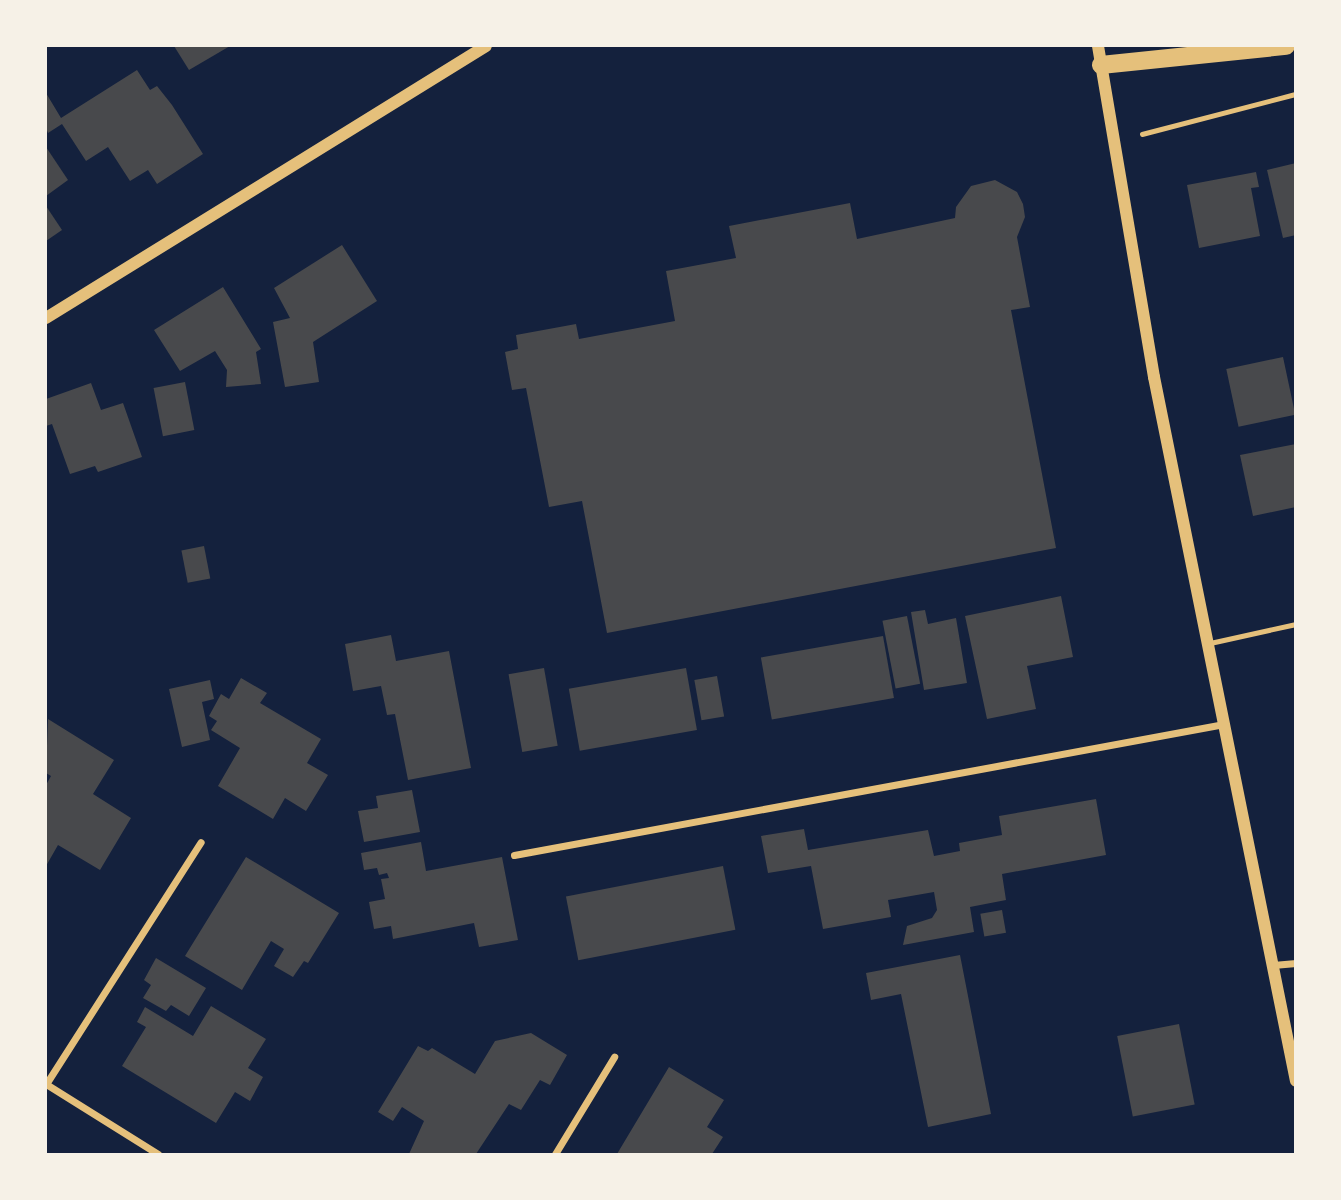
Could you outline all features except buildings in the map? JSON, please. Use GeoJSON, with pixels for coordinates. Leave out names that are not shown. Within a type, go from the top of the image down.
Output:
{"type":"FeatureCollection","features":[{"type":"Feature","properties":{"kind":"main road"},"geometry":{"type":"LineString","coordinates":[[1101,65],[1286,46]]}},
{"type":"Feature","properties":{"kind":"street"},"geometry":{"type":"LineString","coordinates":[[46,318],[486,46]]}},
{"type":"Feature","properties":{"kind":"street"},"geometry":{"type":"LineString","coordinates":[[1098,46],[1152,366],[1210,643],[1296,1081]]}},
{"type":"Feature","properties":{"kind":"street"},"geometry":{"type":"LineString","coordinates":[[514,855],[1225,724]]}},
{"type":"Feature","properties":{"kind":"street"},"geometry":{"type":"LineString","coordinates":[[158,1154],[46,1084],[201,842]]}},
{"type":"Feature","properties":{"kind":"street"},"geometry":{"type":"LineString","coordinates":[[1273,965],[1296,963]]}},
{"type":"Feature","properties":{"kind":"street"},"geometry":{"type":"LineString","coordinates":[[555,1154],[614,1057]]}},
{"type":"Feature","properties":{"kind":"lane"},"geometry":{"type":"LineString","coordinates":[[1210,643],[1296,624]]}},
{"type":"Feature","properties":{"kind":"path"},"geometry":{"type":"LineString","coordinates":[[1114,141],[1296,94]]}}]}
